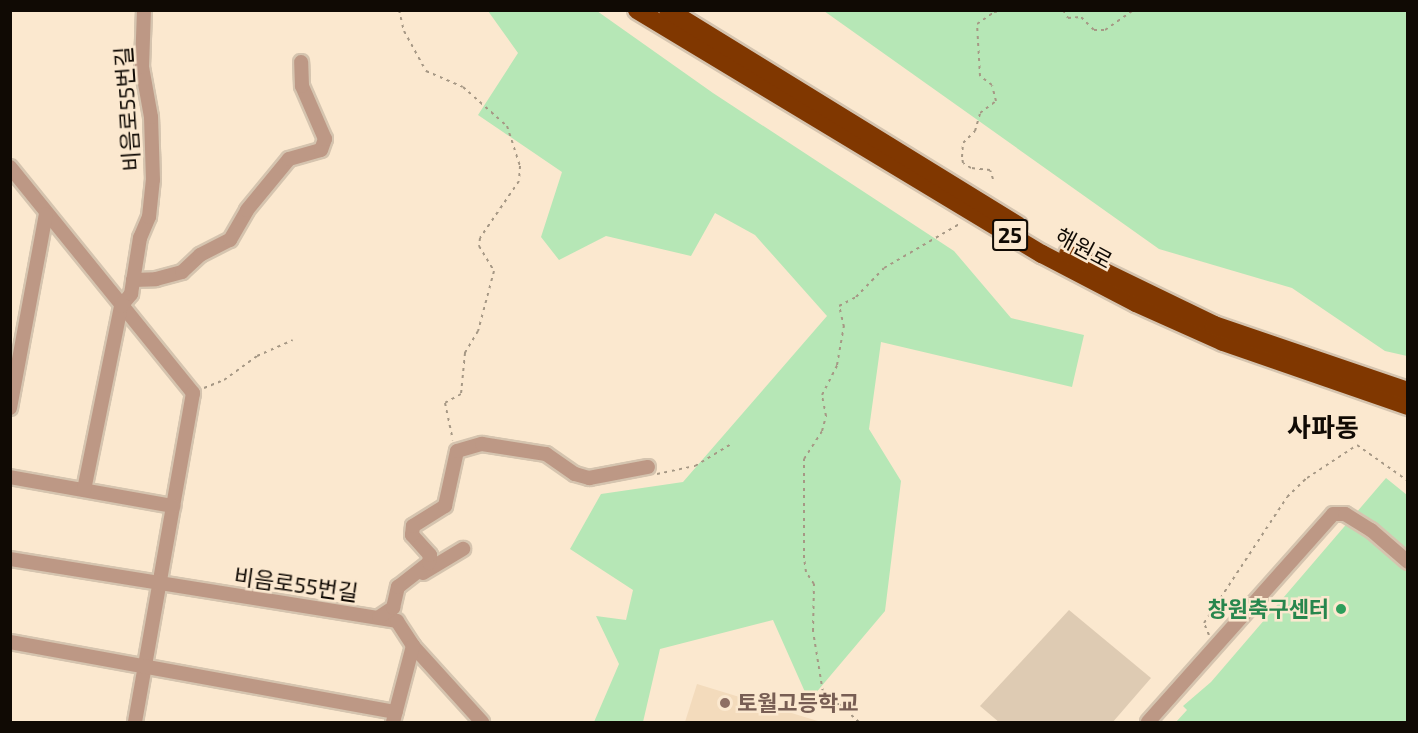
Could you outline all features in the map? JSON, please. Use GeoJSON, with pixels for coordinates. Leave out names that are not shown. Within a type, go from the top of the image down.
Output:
{"type":"FeatureCollection","features":[{"type":"Feature","properties":{"kind":"highway","name":"해원로"},"geometry":{"type":"LineString","coordinates":[[637,10],[1042,254],[1136,303],[1223,342],[1407,406]]}},
{"type":"Feature","properties":{"kind":"highway","name":"해원로"},"geometry":{"type":"LineString","coordinates":[[668,10],[1053,247],[1214,325],[1407,391]]}},
{"type":"Feature","properties":{"kind":"street","name":"비음로55번길"},"geometry":{"type":"LineString","coordinates":[[84,490],[121,306],[131,294],[153,180],[151,117],[142,67],[144,10]]}},
{"type":"Feature","properties":{"kind":"street"},"geometry":{"type":"LineString","coordinates":[[134,280],[156,279],[182,272],[200,255],[230,240],[247,210],[289,159],[321,150],[325,139],[302,86],[301,62]]}},
{"type":"Feature","properties":{"kind":"street"},"geometry":{"type":"LineString","coordinates":[[10,167],[193,393],[135,723]]}},
{"type":"Feature","properties":{"kind":"street"},"geometry":{"type":"LineString","coordinates":[[11,399],[46,214]]}},
{"type":"Feature","properties":{"kind":"street"},"geometry":{"type":"LineString","coordinates":[[416,577],[429,563],[430,555],[412,535],[413,526],[445,506],[457,451],[482,444],[546,454],[575,474],[590,478],[605,477],[609,472],[619,476],[648,467]]}},
{"type":"Feature","properties":{"kind":"street"},"geometry":{"type":"LineString","coordinates":[[10,477],[173,506]]}},
{"type":"Feature","properties":{"kind":"street"},"geometry":{"type":"LineString","coordinates":[[1148,723],[1333,514],[1345,514],[1354,519],[1407,562]]}},
{"type":"Feature","properties":{"kind":"street"},"geometry":{"type":"LineString","coordinates":[[379,617],[393,609],[398,586],[463,549]]}},
{"type":"Feature","properties":{"kind":"street","name":"비음로55번길"},"geometry":{"type":"LineString","coordinates":[[10,559],[159,585],[396,621],[413,646],[482,723]]}},
{"type":"Feature","properties":{"kind":"street"},"geometry":{"type":"LineString","coordinates":[[10,642],[394,717],[413,646]]}},
{"type":"Feature","properties":{"kind":"path"},"geometry":{"type":"LineString","coordinates":[[399,10],[404,31],[426,71],[463,87],[507,126],[520,166],[519,181],[480,238],[479,246],[494,271],[478,331],[465,354],[460,394],[445,403],[452,437]]}},
{"type":"Feature","properties":{"kind":"path"},"geometry":{"type":"LineString","coordinates":[[993,179],[990,170],[971,168],[963,164],[963,143],[975,131],[980,113],[996,101],[992,85],[980,76],[977,24],[994,12],[1008,10]]}},
{"type":"Feature","properties":{"kind":"path"},"geometry":{"type":"LineString","coordinates":[[1063,10],[1068,18],[1082,17],[1094,30],[1105,30],[1134,10]]}},
{"type":"Feature","properties":{"kind":"path"},"geometry":{"type":"LineString","coordinates":[[859,723],[839,704],[826,706],[824,699],[813,631],[814,584],[806,572],[804,558],[804,459],[822,431],[826,416],[822,395],[837,365],[844,327],[839,306],[856,297],[884,268],[961,223]]}},
{"type":"Feature","properties":{"kind":"path"},"geometry":{"type":"LineString","coordinates":[[193,393],[224,380],[257,356],[293,340]]}},
{"type":"Feature","properties":{"kind":"path"},"geometry":{"type":"LineString","coordinates":[[630,472],[659,475],[695,466],[733,443]]}},
{"type":"Feature","properties":{"kind":"path"},"geometry":{"type":"LineString","coordinates":[[1209,635],[1204,623],[1287,497],[1307,477],[1357,445],[1407,481]]}},
{"type":"Feature","properties":{"kind":"shaded area","name":"토월고등학교"},"geometry":{"type":"Polygon","coordinates":[[[697,684],[821,722],[685,722],[697,684]]]}},
{"type":"Feature","properties":{"kind":"green space"},"geometry":{"type":"Polygon","coordinates":[[[488,11],[597,11],[713,93],[954,251],[1011,318],[1084,335],[1072,387],[881,342],[869,429],[901,481],[885,611],[809,701],[773,620],[660,649],[643,722],[594,722],[619,664],[596,616],[626,620],[633,590],[570,549],[601,494],[683,482],[827,316],[755,235],[715,213],[691,256],[606,236],[559,260],[541,237],[562,172],[478,115],[518,53],[488,11]]]}},
{"type":"Feature","properties":{"kind":"green space"},"geometry":{"type":"Polygon","coordinates":[[[824,11],[1407,11],[1407,356],[1385,351],[1292,288],[1159,249],[824,11]]]}},
{"type":"Feature","properties":{"kind":"green space","name":"창원축구센터"},"geometry":{"type":"Polygon","coordinates":[[[1386,478],[1407,495],[1407,722],[1176,722],[1187,710],[1183,706],[1211,682],[1386,478]]]}},
{"type":"Feature","properties":{"kind":"building"},"geometry":{"type":"Polygon","coordinates":[[[1069,610],[1151,678],[1112,723],[1000,723],[980,706],[1069,610]]]}},
{"type":"Feature","properties":{"kind":"place","name":"창원축구센터"},"geometry":{"type":"Point","coordinates":[1341,609]}},
{"type":"Feature","properties":{"kind":"place","name":"토월고등학교"},"geometry":{"type":"Point","coordinates":[725,703]}},
{"type":"Feature","properties":{"kind":"district","name":"사파동"},"geometry":{"type":"Point","coordinates":[1323,427]}}]}
